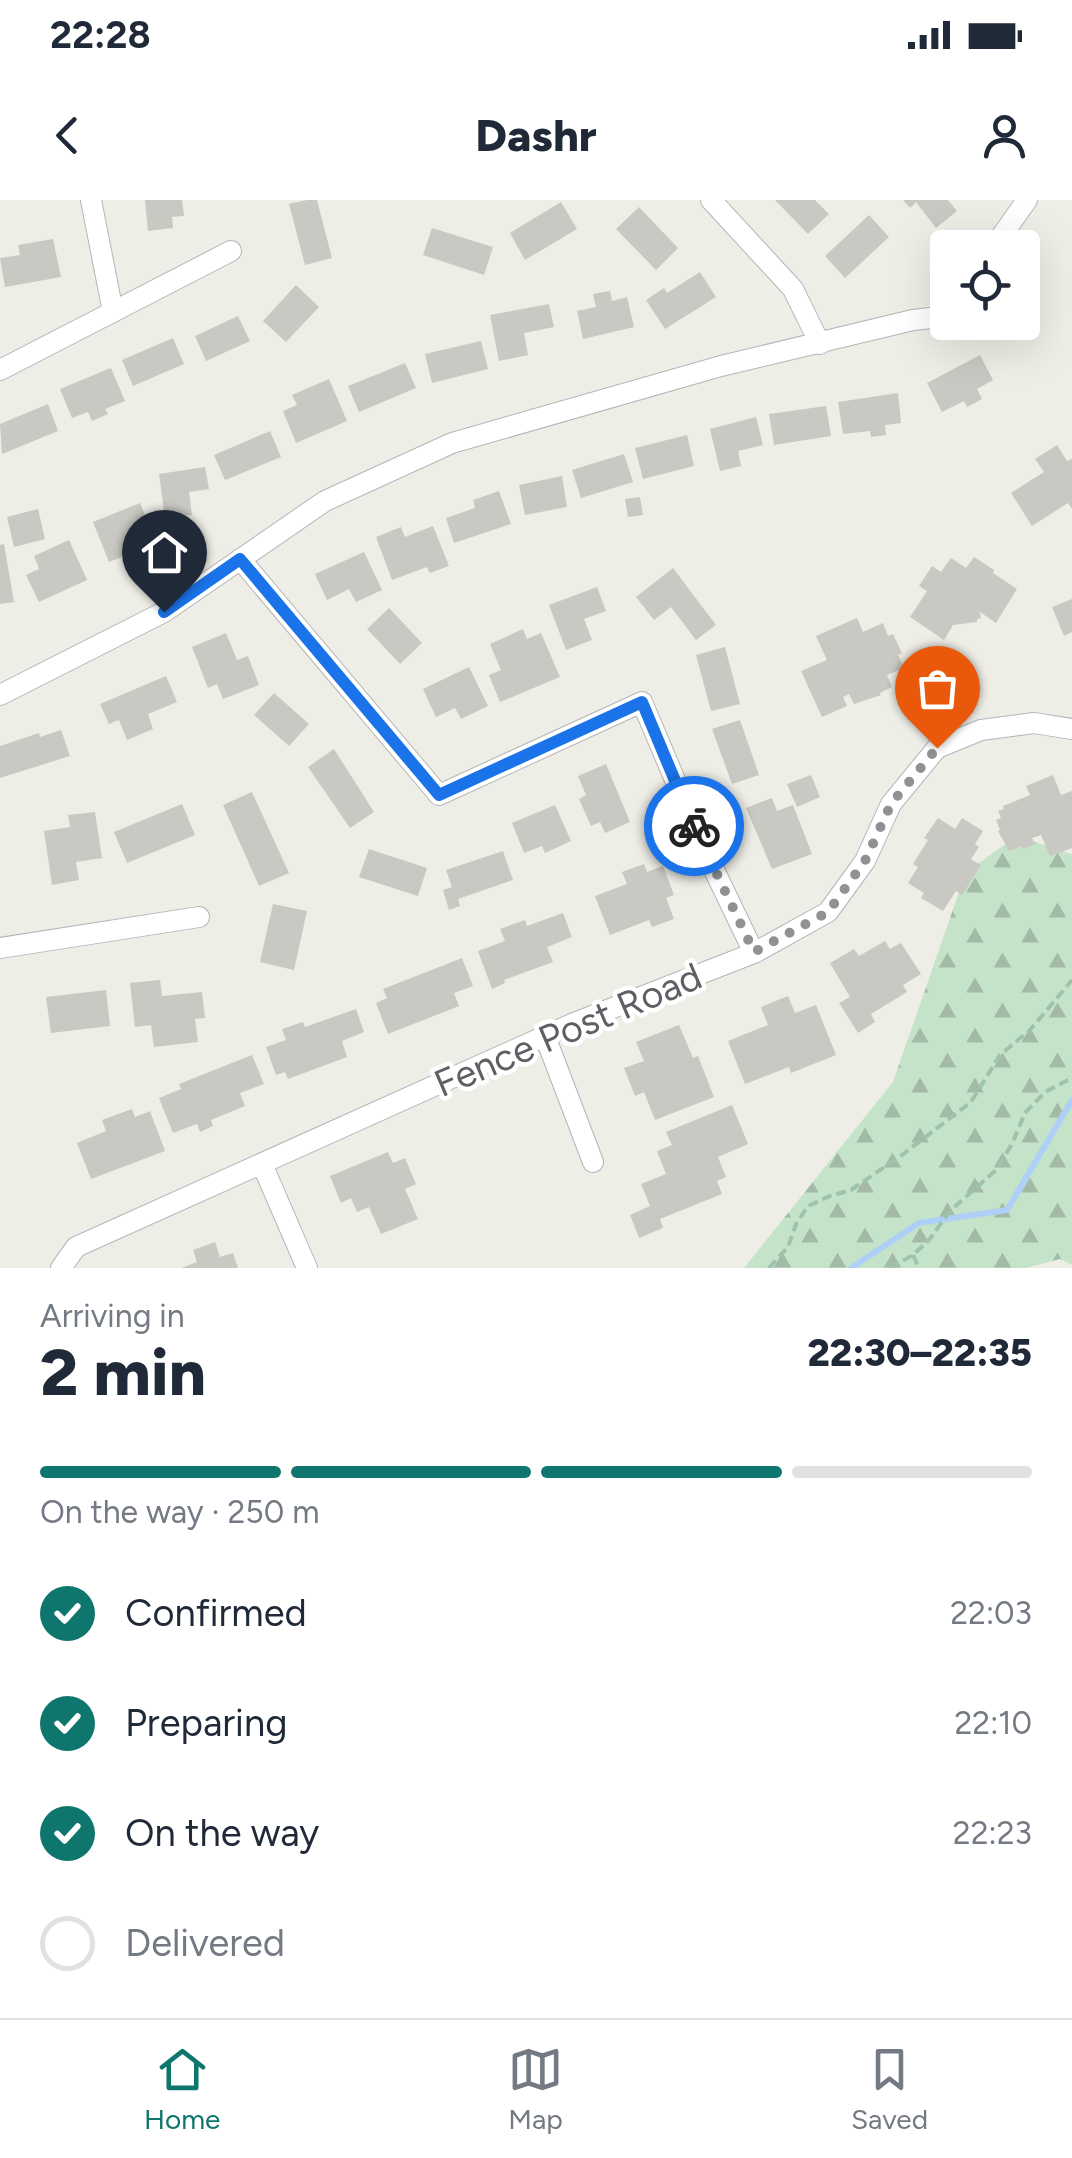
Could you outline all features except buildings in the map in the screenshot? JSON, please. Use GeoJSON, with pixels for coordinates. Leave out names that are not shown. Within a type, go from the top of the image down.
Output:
{"type":"FeatureCollection","features":[{"type":"Feature","properties":{"kind":"street"},"geometry":{"type":"LineString","coordinates":[[92,200],[113,312]]}},
{"type":"Feature","properties":{"kind":"street"},"geometry":{"type":"LineString","coordinates":[[711,200],[794,288],[820,344]]}},
{"type":"Feature","properties":{"kind":"street"},"geometry":{"type":"LineString","coordinates":[[1006,230],[1027,200]]}},
{"type":"Feature","properties":{"kind":"street"},"geometry":{"type":"LineString","coordinates":[[0,370],[230,251]]}},
{"type":"Feature","properties":{"kind":"street"},"geometry":{"type":"LineString","coordinates":[[0,695],[164,612],[326,501],[452,442],[721,366],[930,318]]}},
{"type":"Feature","properties":{"kind":"street"},"geometry":{"type":"LineString","coordinates":[[240,559],[439,795],[642,702],[706,854],[754,952]]}},
{"type":"Feature","properties":{"kind":"street","name":"Fence Post Road"},"geometry":{"type":"LineString","coordinates":[[61,1268],[76,1248],[545,1036],[754,952],[828,912],[865,861],[891,804],[937,748],[981,730],[1034,723],[1072,729]]}},
{"type":"Feature","properties":{"kind":"street"},"geometry":{"type":"LineString","coordinates":[[0,948],[199,917]]}},
{"type":"Feature","properties":{"kind":"street"},"geometry":{"type":"LineString","coordinates":[[545,1036],[593,1162]]}},
{"type":"Feature","properties":{"kind":"street"},"geometry":{"type":"LineString","coordinates":[[262,1164],[307,1268]]}},
{"type":"Feature","properties":{"kind":"path"},"geometry":{"type":"LineString","coordinates":[[769,1268],[788,1248],[796,1224],[808,1206],[850,1190],[971,1102],[1000,1056],[1030,1030],[1072,980]]}},
{"type":"Feature","properties":{"kind":"path"},"geometry":{"type":"LineString","coordinates":[[890,1268],[913,1255],[950,1211],[996,1170],[1025,1113],[1045,1092],[1072,1078]]}},
{"type":"Feature","properties":{"kind":"path"},"geometry":{"type":"LineString","coordinates":[[913,1255],[919,1268]]}},
{"type":"Feature","properties":{"kind":"green space"},"geometry":{"type":"Polygon","coordinates":[[[1017,836],[1072,854],[1072,1265],[1060,1259],[1026,1268],[744,1268],[893,1082],[966,872],[1017,836]]]}},
{"type":"Feature","properties":{"kind":"waterway"},"geometry":{"type":"LineString","coordinates":[[851,1268],[919,1223],[1007,1210],[1072,1100]]}},
{"type":"Feature","properties":{"kind":"way so far"},"geometry":{"type":"LineString","coordinates":[[694,826],[754,952],[828,912],[865,861],[891,804],[937,748]]}},
{"type":"Feature","properties":{"kind":"route"},"geometry":{"type":"LineString","coordinates":[[164,612],[240,559],[439,795],[642,702],[694,826]]}}]}
